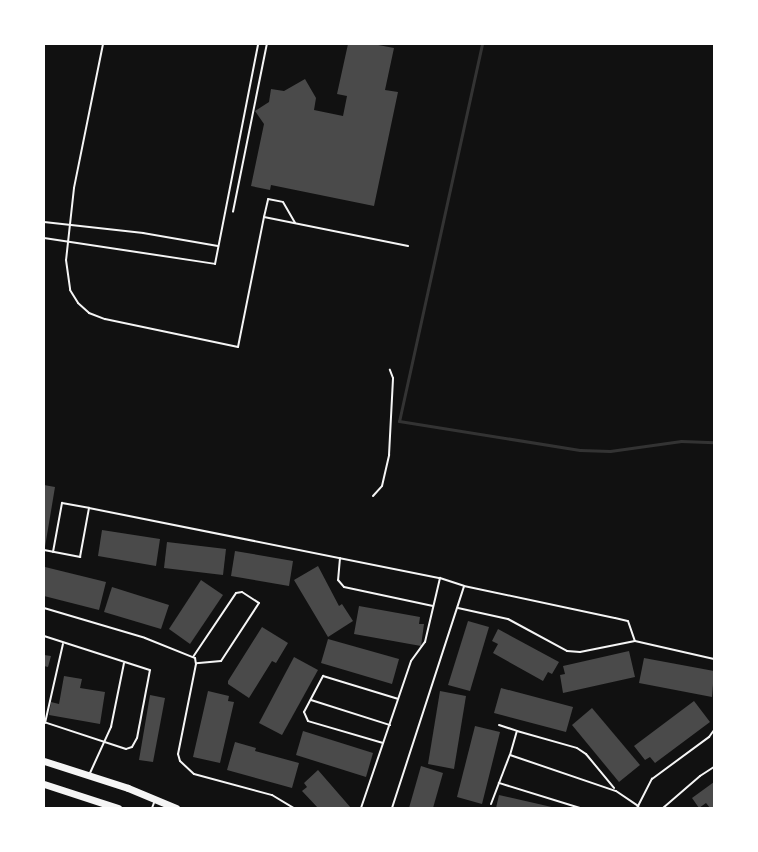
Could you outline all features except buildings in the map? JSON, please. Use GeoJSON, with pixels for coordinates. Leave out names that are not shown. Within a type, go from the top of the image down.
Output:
{"type":"FeatureCollection","features":[{"type":"Feature","properties":{"kind":"main road"},"geometry":{"type":"LineString","coordinates":[[44,761],[89,775],[176,808]]}},
{"type":"Feature","properties":{"kind":"main road"},"geometry":{"type":"LineString","coordinates":[[44,784],[118,808]]}},
{"type":"Feature","properties":{"kind":"lane"},"geometry":{"type":"LineString","coordinates":[[103,44],[74,188],[66,275],[70,290],[89,313],[105,320],[238,347],[268,199],[283,202],[295,223]]}},
{"type":"Feature","properties":{"kind":"lane"},"geometry":{"type":"LineString","coordinates":[[44,238],[215,264],[258,44]]}},
{"type":"Feature","properties":{"kind":"lane"},"geometry":{"type":"LineString","coordinates":[[264,217],[408,246]]}},
{"type":"Feature","properties":{"kind":"lane"},"geometry":{"type":"LineString","coordinates":[[44,222],[218,246]]}},
{"type":"Feature","properties":{"kind":"lane"},"geometry":{"type":"LineString","coordinates":[[373,496],[382,486],[389,455],[393,378],[390,370]]}},
{"type":"Feature","properties":{"kind":"lane"},"geometry":{"type":"LineString","coordinates":[[53,552],[62,503],[440,578],[464,586],[628,621],[634,641]]}},
{"type":"Feature","properties":{"kind":"lane"},"geometry":{"type":"LineString","coordinates":[[44,550],[80,557],[89,508]]}},
{"type":"Feature","properties":{"kind":"lane"},"geometry":{"type":"LineString","coordinates":[[340,558],[338,580],[344,587],[434,606]]}},
{"type":"Feature","properties":{"kind":"lane"},"geometry":{"type":"LineString","coordinates":[[361,808],[411,661],[425,642],[440,578]]}},
{"type":"Feature","properties":{"kind":"lane"},"geometry":{"type":"LineString","coordinates":[[392,808],[464,586]]}},
{"type":"Feature","properties":{"kind":"lane"},"geometry":{"type":"LineString","coordinates":[[193,657],[236,593],[242,592],[259,603],[221,661],[196,663]]}},
{"type":"Feature","properties":{"kind":"lane"},"geometry":{"type":"LineString","coordinates":[[44,608],[145,638],[193,657],[196,663],[178,754],[180,761],[200,776],[272,795],[294,808]]}},
{"type":"Feature","properties":{"kind":"lane"},"geometry":{"type":"LineString","coordinates":[[458,608],[508,619],[567,651],[580,652],[634,641],[714,659]]}},
{"type":"Feature","properties":{"kind":"lane"},"geometry":{"type":"LineString","coordinates":[[44,636],[150,670],[137,738],[132,747],[126,749],[44,723],[64,643]]}},
{"type":"Feature","properties":{"kind":"lane"},"geometry":{"type":"LineString","coordinates":[[89,775],[102,742],[107,739],[111,728],[124,662]]}},
{"type":"Feature","properties":{"kind":"lane"},"geometry":{"type":"LineString","coordinates":[[384,744],[308,721],[304,712],[323,676],[398,699]]}},
{"type":"Feature","properties":{"kind":"lane"},"geometry":{"type":"LineString","coordinates":[[311,700],[390,725]]}},
{"type":"Feature","properties":{"kind":"lane"},"geometry":{"type":"LineString","coordinates":[[499,725],[577,748],[586,754],[616,790],[638,807],[652,779],[714,730]]}},
{"type":"Feature","properties":{"kind":"lane"},"geometry":{"type":"LineString","coordinates":[[491,804],[517,731]]}},
{"type":"Feature","properties":{"kind":"lane"},"geometry":{"type":"LineString","coordinates":[[510,755],[616,790]]}},
{"type":"Feature","properties":{"kind":"lane"},"geometry":{"type":"LineString","coordinates":[[663,808],[692,782],[714,767]]}},
{"type":"Feature","properties":{"kind":"lane"},"geometry":{"type":"LineString","coordinates":[[499,783],[580,808]]}},
{"type":"Feature","properties":{"kind":"lane"},"geometry":{"type":"LineString","coordinates":[[152,808],[156,800]]}},
{"type":"Feature","properties":{"kind":"path"},"geometry":{"type":"LineString","coordinates":[[233,212],[267,44]]}},
{"type":"Feature","properties":{"kind":"waterway"},"geometry":{"type":"LineString","coordinates":[[482,44],[399,421],[580,450],[610,451],[681,441],[714,442]]}}]}
